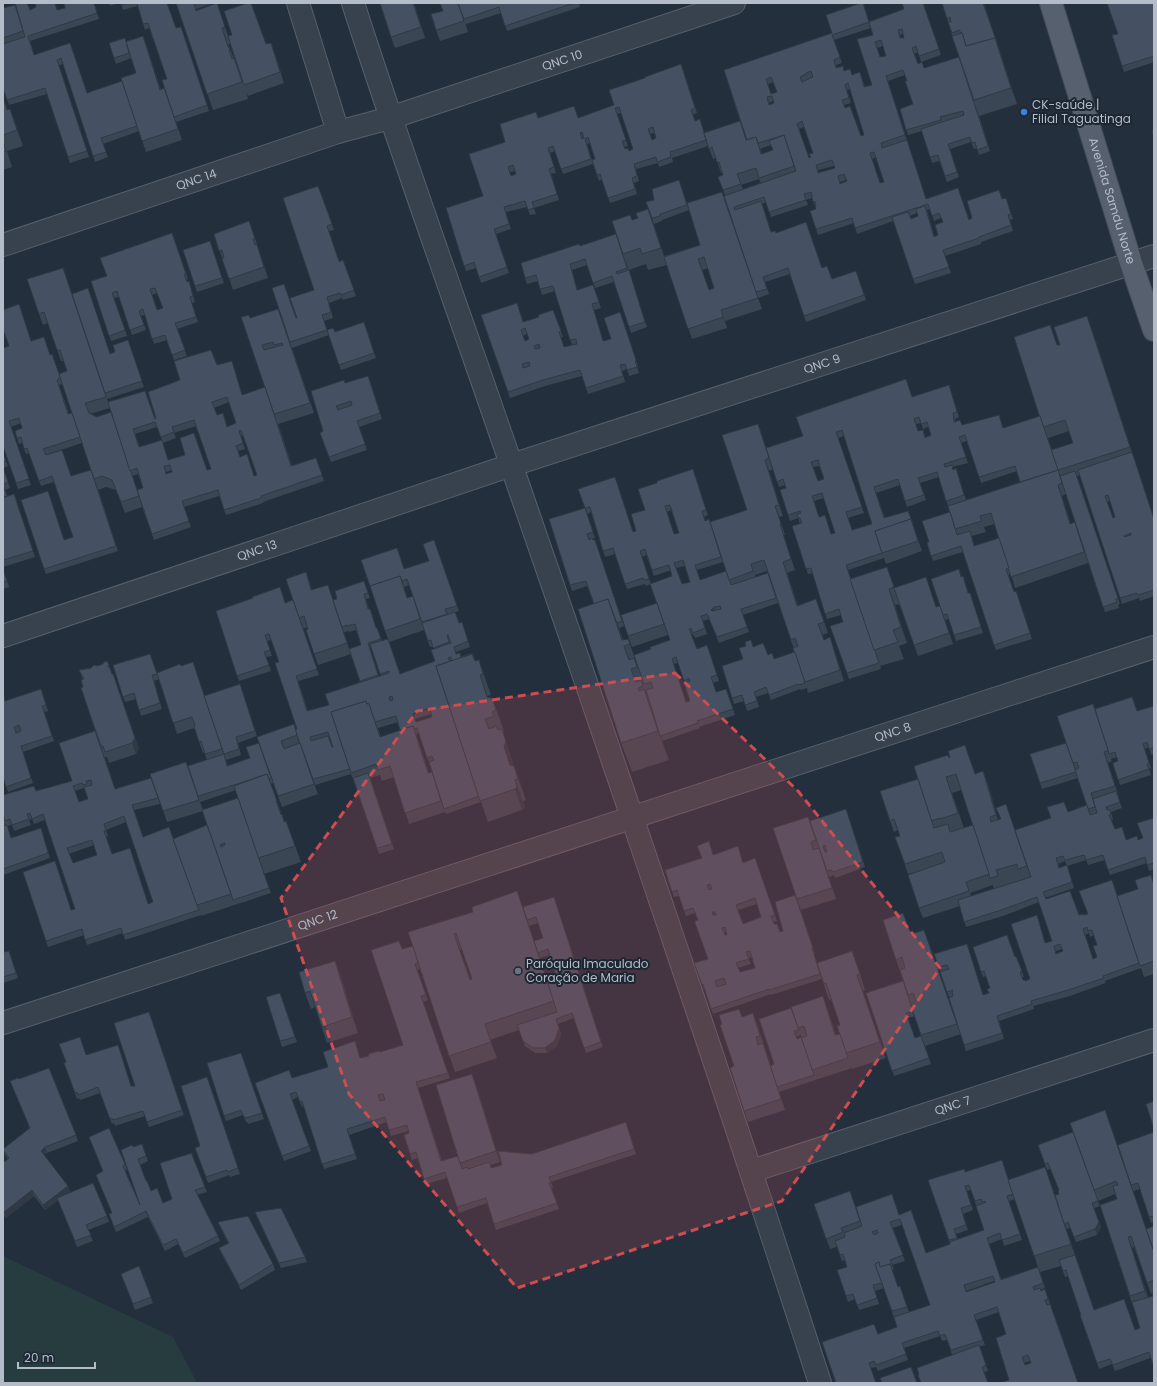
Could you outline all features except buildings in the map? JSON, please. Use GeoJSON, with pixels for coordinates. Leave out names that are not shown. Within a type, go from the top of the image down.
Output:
{"type":"FeatureCollection","features":[{"type":"Feature","properties":{"kind":"main road","name":"Avenida Samdu Norte"},"geometry":{"type":"LineString","coordinates":[[1051,3],[1131,263],[1154,330]]}},
{"type":"Feature","properties":{"kind":"street"},"geometry":{"type":"LineString","coordinates":[[298,3],[338,132]]}},
{"type":"Feature","properties":{"kind":"street"},"geometry":{"type":"LineString","coordinates":[[353,3],[390,118],[512,465],[752,1171],[820,1383]]}},
{"type":"Feature","properties":{"kind":"street","name":"QNC 10"},"geometry":{"type":"LineString","coordinates":[[390,118],[734,3]]}},
{"type":"Feature","properties":{"kind":"street","name":"QNC 14"},"geometry":{"type":"LineString","coordinates":[[3,245],[338,132],[390,118]]}},
{"type":"Feature","properties":{"kind":"street","name":"QNC 9"},"geometry":{"type":"LineString","coordinates":[[512,465],[1154,256]]}},
{"type":"Feature","properties":{"kind":"street","name":"QNC 13"},"geometry":{"type":"LineString","coordinates":[[3,636],[512,465]]}},
{"type":"Feature","properties":{"kind":"street","name":"QNC 8"},"geometry":{"type":"LineString","coordinates":[[632,818],[1154,647]]}},
{"type":"Feature","properties":{"kind":"street","name":"QNC 12"},"geometry":{"type":"LineString","coordinates":[[3,1023],[632,818]]}},
{"type":"Feature","properties":{"kind":"street","name":"QNC 7"},"geometry":{"type":"LineString","coordinates":[[752,1171],[1154,1040]]}},
{"type":"Feature","properties":{"kind":"highlighted area"},"geometry":{"type":"Polygon","coordinates":[[[675,673],[798,791],[940,968],[782,1201],[517,1288],[349,1094],[281,898],[417,711],[675,673]]]}},
{"type":"Feature","properties":{"kind":"green space"},"geometry":{"type":"Polygon","coordinates":[[[3,1256],[173,1337],[197,1383],[3,1383],[3,1256]]]}},
{"type":"Feature","properties":{"kind":"place","name":"CK-saúde | Filial Taguatinga"},"geometry":{"type":"Point","coordinates":[1024,112]}},
{"type":"Feature","properties":{"kind":"place","name":"Paróquia Imaculado Coração de Maria"},"geometry":{"type":"Point","coordinates":[518,971]}}]}
